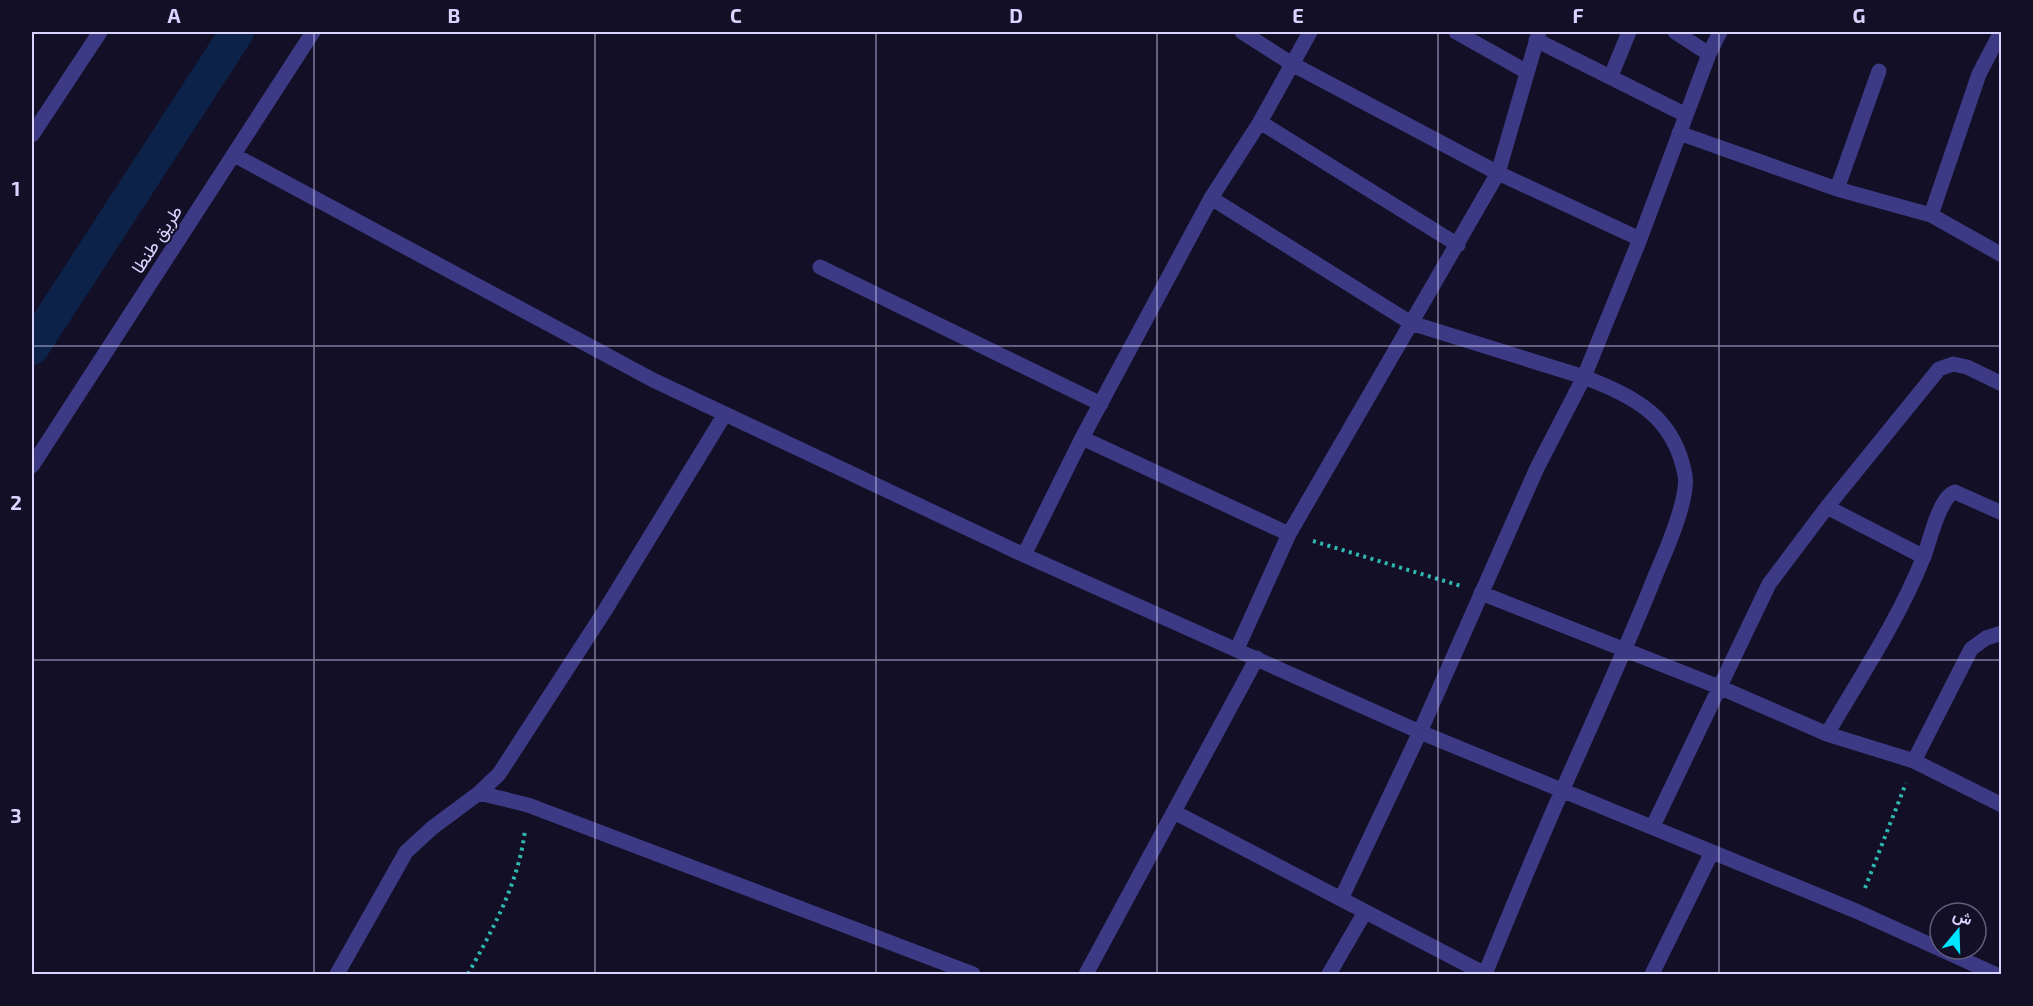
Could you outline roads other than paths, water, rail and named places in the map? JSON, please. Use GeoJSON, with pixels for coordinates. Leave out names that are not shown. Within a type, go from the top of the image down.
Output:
{"type":"FeatureCollection","features":[{"type":"Feature","properties":{"kind":"street"},"geometry":{"type":"LineString","coordinates":[[32,135],[100,32]]}},
{"type":"Feature","properties":{"kind":"street","name":"طريق طنطا"},"geometry":{"type":"LineString","coordinates":[[32,466],[313,32]]}},
{"type":"Feature","properties":{"kind":"street"},"geometry":{"type":"LineString","coordinates":[[1242,32],[1292,64],[1498,173],[1640,239]]}},
{"type":"Feature","properties":{"kind":"street"},"geometry":{"type":"LineString","coordinates":[[1024,555],[1082,438],[1211,198],[1260,122],[1310,32]]}},
{"type":"Feature","properties":{"kind":"street"},"geometry":{"type":"LineString","coordinates":[[1456,32],[1527,72]]}},
{"type":"Feature","properties":{"kind":"street"},"geometry":{"type":"LineString","coordinates":[[1611,76],[1629,32]]}},
{"type":"Feature","properties":{"kind":"street"},"geometry":{"type":"LineString","coordinates":[[1675,32],[1709,54]]}},
{"type":"Feature","properties":{"kind":"street"},"geometry":{"type":"LineString","coordinates":[[1341,899],[1420,732],[1537,468],[1584,376],[1640,239],[1709,54],[1720,32]]}},
{"type":"Feature","properties":{"kind":"street"},"geometry":{"type":"LineString","coordinates":[[1931,215],[1979,74],[2001,32]]}},
{"type":"Feature","properties":{"kind":"street"},"geometry":{"type":"LineString","coordinates":[[1237,649],[1289,534],[1498,173],[1538,36],[1686,115]]}},
{"type":"Feature","properties":{"kind":"street"},"geometry":{"type":"LineString","coordinates":[[1837,189],[1879,71]]}},
{"type":"Feature","properties":{"kind":"street"},"geometry":{"type":"LineString","coordinates":[[1260,122],[1458,245]]}},
{"type":"Feature","properties":{"kind":"street"},"geometry":{"type":"LineString","coordinates":[[1679,133],[1837,189],[1931,215],[2001,255]]}},
{"type":"Feature","properties":{"kind":"street"},"geometry":{"type":"LineString","coordinates":[[234,155],[653,380],[1024,555],[1420,732],[1856,911],[1995,975]]}},
{"type":"Feature","properties":{"kind":"street"},"geometry":{"type":"LineString","coordinates":[[1174,812],[1485,974],[1562,791],[1626,650],[1670,541],[1683,500],[1686,478],[1678,449],[1664,423],[1644,406],[1611,387],[1584,376],[1411,323],[1211,198]]}},
{"type":"Feature","properties":{"kind":"street"},"geometry":{"type":"LineString","coordinates":[[820,267],[1101,404]]}},
{"type":"Feature","properties":{"kind":"street"},"geometry":{"type":"LineString","coordinates":[[1653,826],[1769,584],[1827,507],[1939,369],[1953,364],[1967,367],[2001,384]]}},
{"type":"Feature","properties":{"kind":"street"},"geometry":{"type":"LineString","coordinates":[[337,975],[406,852],[499,774],[604,612],[725,414]]}},
{"type":"Feature","properties":{"kind":"street"},"geometry":{"type":"LineString","coordinates":[[1082,438],[1289,534]]}},
{"type":"Feature","properties":{"kind":"street"},"geometry":{"type":"LineString","coordinates":[[1827,734],[1893,621],[1924,557],[1943,502],[1950,493],[1955,492],[2001,513]]}},
{"type":"Feature","properties":{"kind":"street"},"geometry":{"type":"LineString","coordinates":[[1827,507],[1924,557]]}},
{"type":"Feature","properties":{"kind":"street"},"geometry":{"type":"LineString","coordinates":[[1481,593],[1719,687],[1827,734],[1914,761],[2001,805]]}},
{"type":"Feature","properties":{"kind":"street"},"geometry":{"type":"LineString","coordinates":[[1914,761],[1971,649],[1986,638],[2001,633]]}},
{"type":"Feature","properties":{"kind":"street"},"geometry":{"type":"LineString","coordinates":[[1086,975],[1257,658]]}},
{"type":"Feature","properties":{"kind":"street"},"geometry":{"type":"LineString","coordinates":[[479,793],[528,805],[972,975]]}},
{"type":"Feature","properties":{"kind":"street"},"geometry":{"type":"LineString","coordinates":[[1652,975],[1712,852]]}},
{"type":"Feature","properties":{"kind":"street"},"geometry":{"type":"LineString","coordinates":[[1329,975],[1365,912]]}},
{"type":"Feature","properties":{"kind":"waterway"},"geometry":{"type":"LineString","coordinates":[[32,348],[237,32]]}}]}
